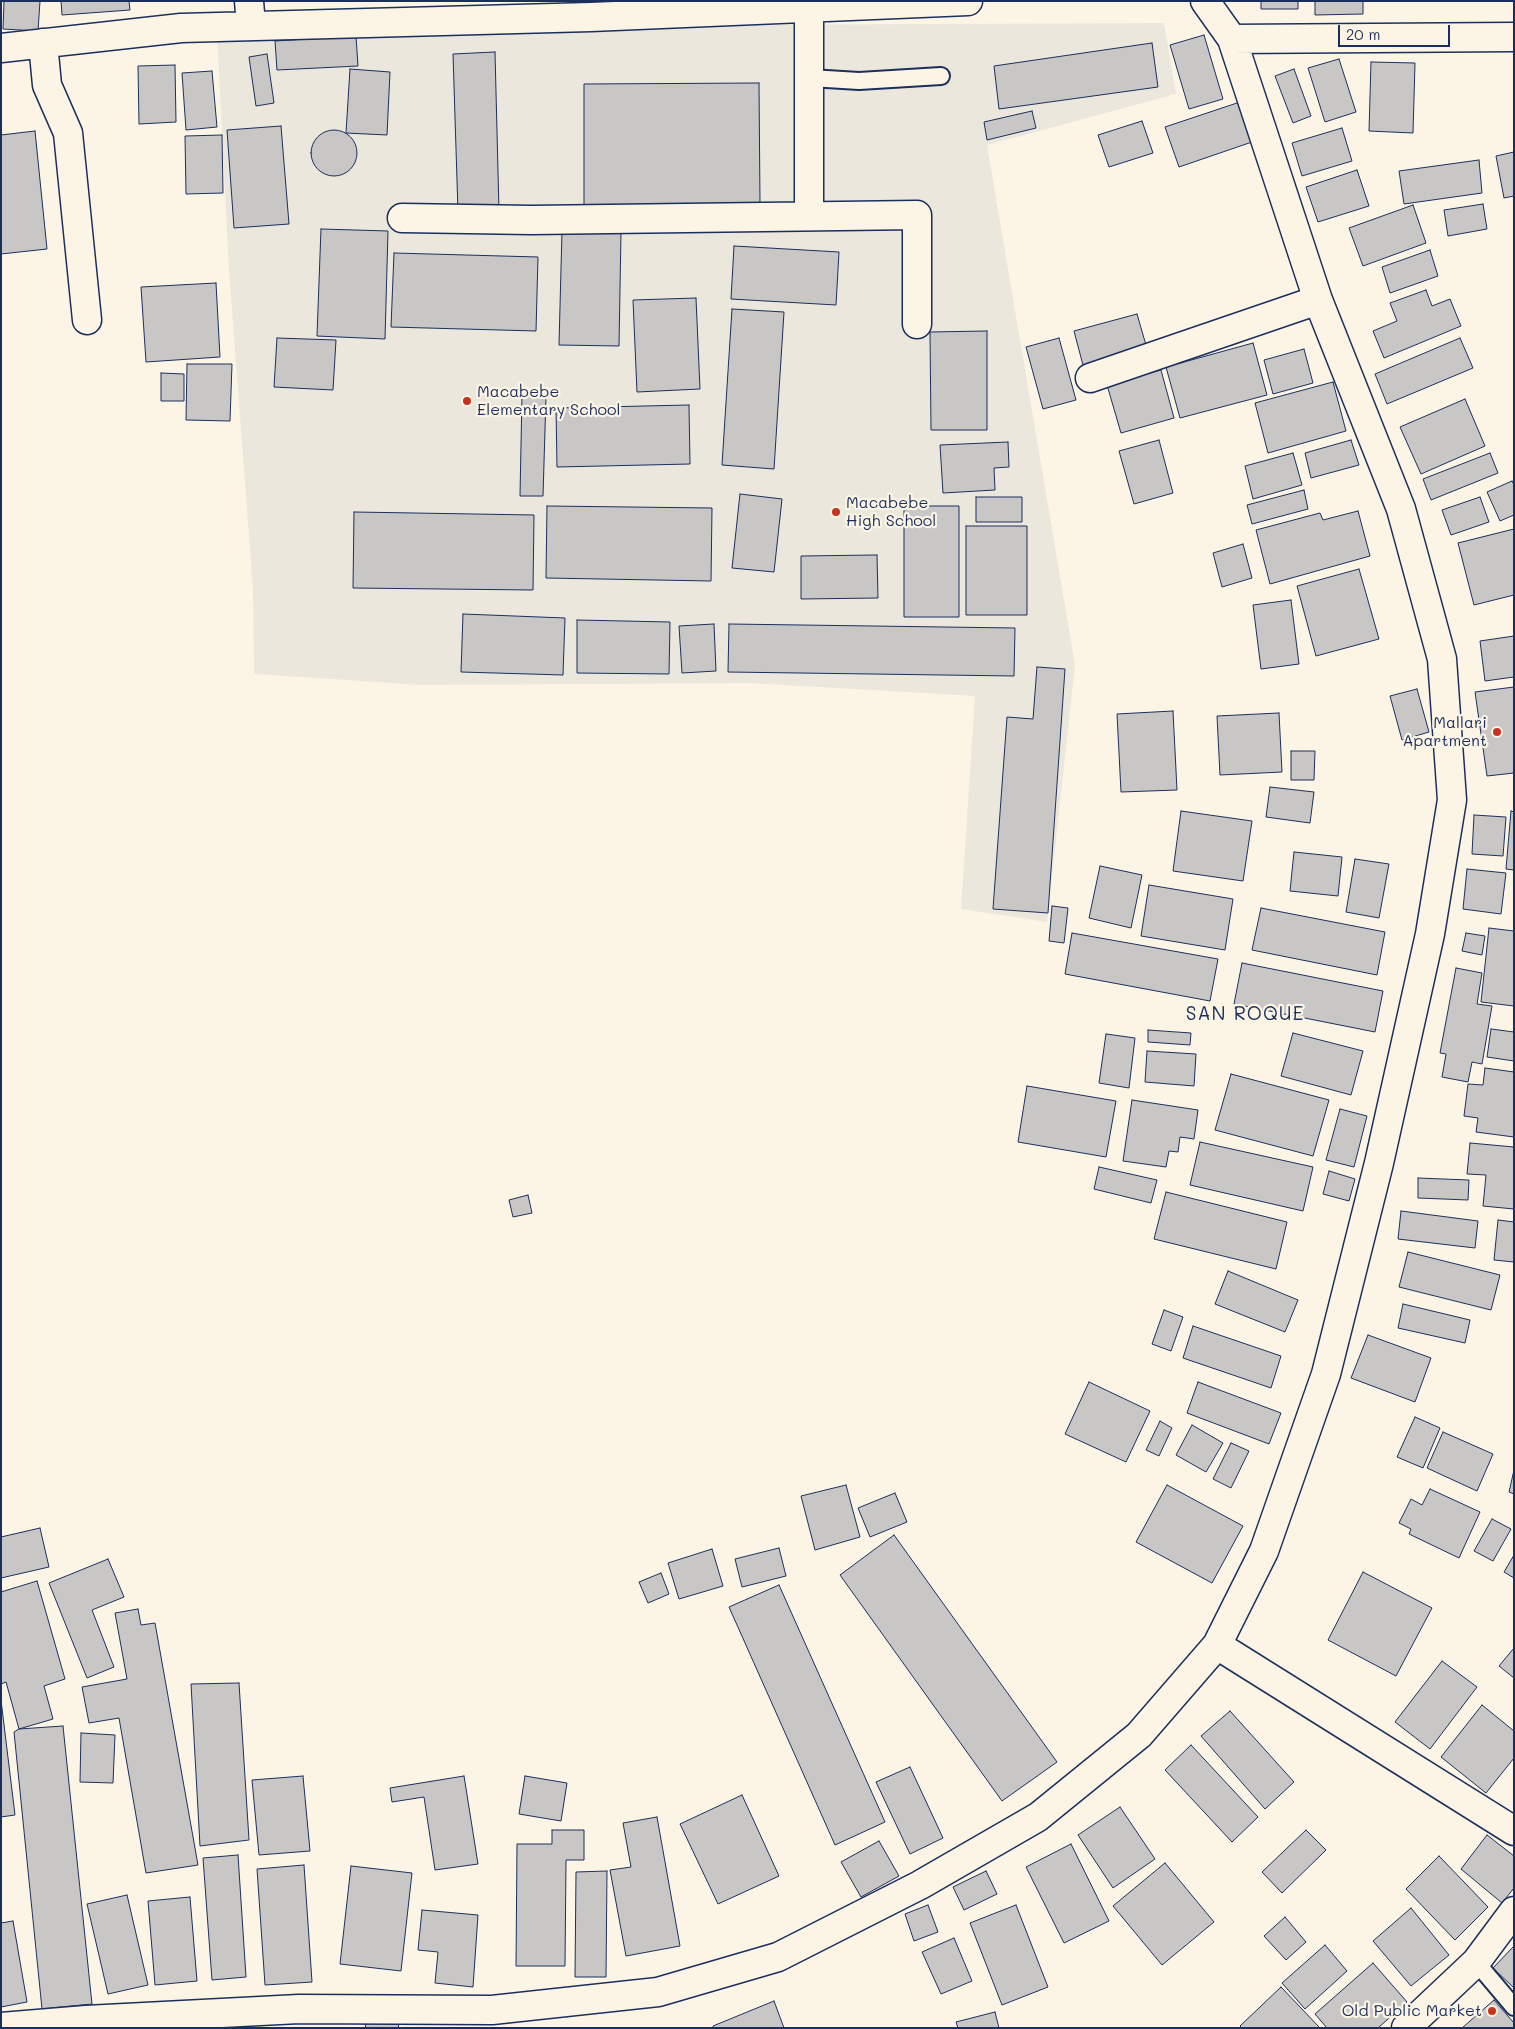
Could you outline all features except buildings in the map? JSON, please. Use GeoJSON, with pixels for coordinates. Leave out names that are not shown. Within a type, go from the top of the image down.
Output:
{"type":"FeatureCollection","features":[{"type":"Feature","properties":{"kind":"street"},"geometry":{"type":"LineString","coordinates":[[1,48],[181,28],[250,14],[591,17],[773,5],[810,8],[968,1]]}},
{"type":"Feature","properties":{"kind":"street"},"geometry":{"type":"LineString","coordinates":[[1,2027],[86,2020],[299,2009],[492,2010],[658,1992],[778,1957],[920,1885],[1038,1817],[1139,1735],[1217,1645],[1264,1551],[1326,1374],[1379,1163],[1423,962],[1452,800],[1442,658],[1401,509],[1318,300],[1232,40],[1205,1]]}},
{"type":"Feature","properties":{"kind":"street"},"geometry":{"type":"LineString","coordinates":[[809,216],[810,8]]}},
{"type":"Feature","properties":{"kind":"street"},"geometry":{"type":"LineString","coordinates":[[1232,40],[1514,37]]}},
{"type":"Feature","properties":{"kind":"street"},"geometry":{"type":"LineString","coordinates":[[43,43],[47,85],[68,133],[87,320]]}},
{"type":"Feature","properties":{"kind":"street"},"geometry":{"type":"LineString","coordinates":[[402,218],[532,220],[917,214],[917,324]]}},
{"type":"Feature","properties":{"kind":"street"},"geometry":{"type":"LineString","coordinates":[[1090,378],[1318,300]]}},
{"type":"Feature","properties":{"kind":"street"},"geometry":{"type":"LineString","coordinates":[[1217,1645],[1514,1831]]}},
{"type":"Feature","properties":{"kind":"street"},"geometry":{"type":"LineString","coordinates":[[1406,2028],[1476,1962],[1514,1911]]}},
{"type":"Feature","properties":{"kind":"lane"},"geometry":{"type":"LineString","coordinates":[[810,78],[859,81],[941,76]]}},
{"type":"Feature","properties":{"kind":"lane"},"geometry":{"type":"LineString","coordinates":[[1476,1962],[1514,2007]]}},
{"type":"Feature","properties":{"kind":"shaded area"},"geometry":{"type":"Polygon","coordinates":[[[1164,23],[1176,94],[987,145],[1075,665],[1047,922],[961,909],[975,696],[750,683],[422,685],[254,674],[253,590],[229,270],[217,34],[488,26],[1164,23]]]}},
{"type":"Feature","properties":{"kind":"place","name":"Macabebe Elementary School"},"geometry":{"type":"Point","coordinates":[467,401]}},
{"type":"Feature","properties":{"kind":"place","name":"Macabebe High School"},"geometry":{"type":"Point","coordinates":[836,512]}},
{"type":"Feature","properties":{"kind":"place","name":"Mallari Apartment"},"geometry":{"type":"Point","coordinates":[1497,732]}},
{"type":"Feature","properties":{"kind":"place","name":"Old Public Market"},"geometry":{"type":"Point","coordinates":[1492,2011]}},
{"type":"Feature","properties":{"kind":"district","name":"SAN ROQUE"},"geometry":{"type":"Point","coordinates":[1245,1014]}}]}
